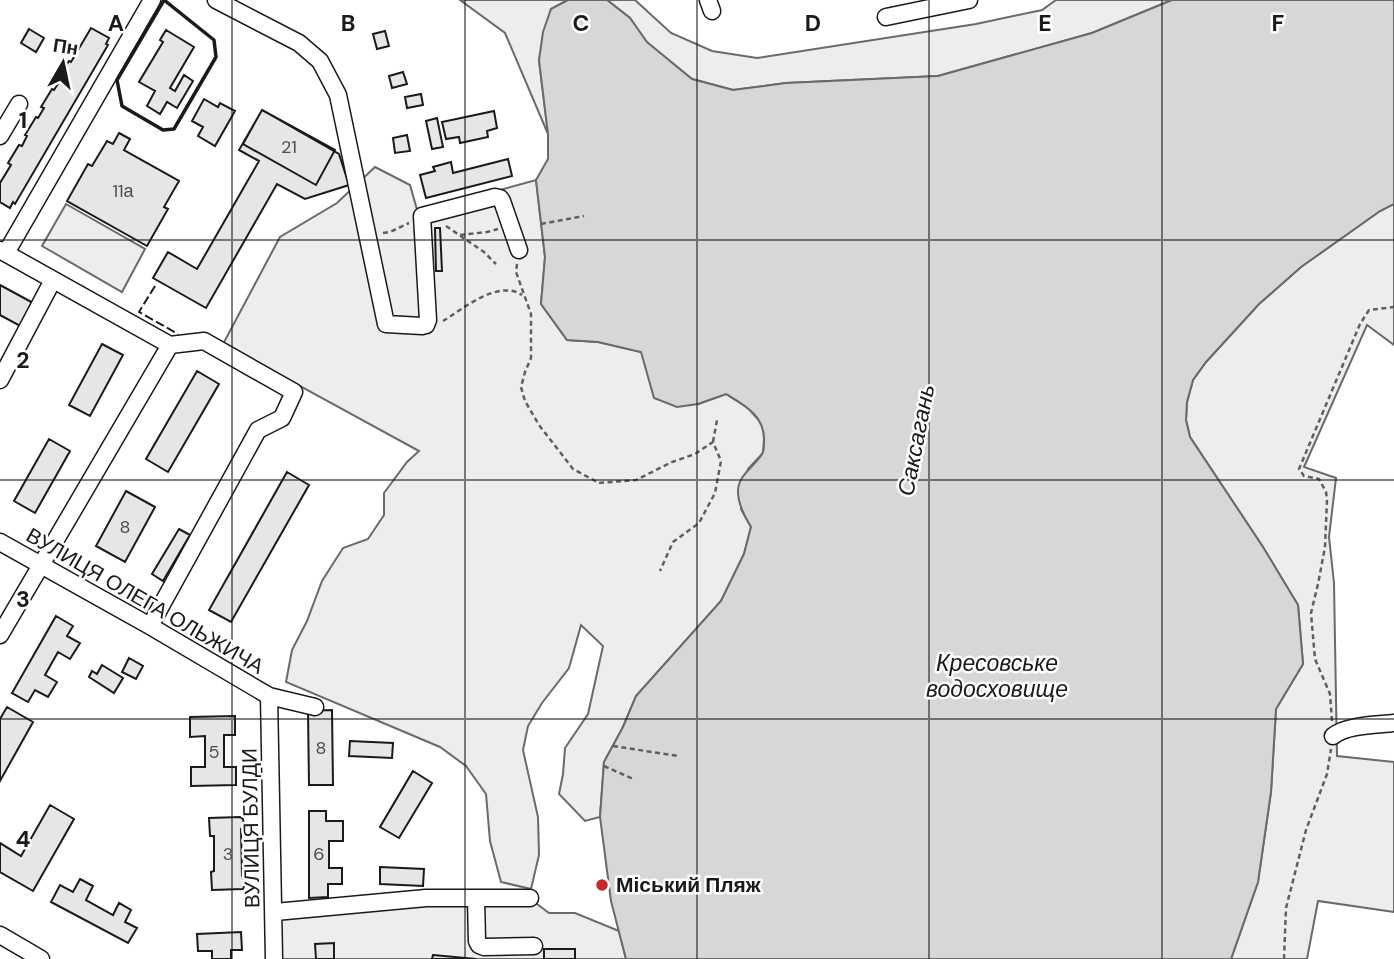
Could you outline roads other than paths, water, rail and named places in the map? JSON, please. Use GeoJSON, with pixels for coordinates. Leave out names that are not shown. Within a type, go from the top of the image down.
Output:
{"type":"FeatureCollection","features":[{"type":"Feature","properties":{"kind":"street"},"geometry":{"type":"LineString","coordinates":[[150,626],[258,430],[282,418],[294,391],[204,341],[170,345],[3,252],[152,0]]}},
{"type":"Feature","properties":{"kind":"street"},"geometry":{"type":"LineString","coordinates":[[216,0],[299,43],[320,61],[338,95],[386,324],[422,326],[426,325],[428,320],[425,217],[499,198],[519,250]]}},
{"type":"Feature","properties":{"kind":"street"},"geometry":{"type":"LineString","coordinates":[[886,17],[969,0]]}},
{"type":"Feature","properties":{"kind":"street"},"geometry":{"type":"LineString","coordinates":[[0,136],[19,104]]}},
{"type":"Feature","properties":{"kind":"street"},"geometry":{"type":"LineString","coordinates":[[0,380],[53,280]]}},
{"type":"Feature","properties":{"kind":"street"},"geometry":{"type":"LineString","coordinates":[[0,635],[170,345]]}},
{"type":"Feature","properties":{"kind":"street","name":"ВУЛИЦЯ ОЛЕГА ОЛЬЖИЧА"},"geometry":{"type":"LineString","coordinates":[[0,542],[269,696],[316,707]]}},
{"type":"Feature","properties":{"kind":"street","name":"ВУЛИЦЯ БУЛДИ"},"geometry":{"type":"LineString","coordinates":[[269,696],[274,959]]}},
{"type":"Feature","properties":{"kind":"street"},"geometry":{"type":"LineString","coordinates":[[1333,736],[1339,730],[1394,723]]}},
{"type":"Feature","properties":{"kind":"street"},"geometry":{"type":"LineString","coordinates":[[275,912],[425,898],[530,898]]}},
{"type":"Feature","properties":{"kind":"street"},"geometry":{"type":"LineString","coordinates":[[475,899],[479,945],[534,946]]}},
{"type":"Feature","properties":{"kind":"street"},"geometry":{"type":"LineString","coordinates":[[0,935],[41,959]]}},
{"type":"Feature","properties":{"kind":"water","name":"Кресовське водосховище"},"geometry":{"type":"Polygon","coordinates":[[[568,0],[607,0],[630,18],[647,42],[692,79],[733,90],[786,83],[938,76],[1092,33],[1172,0],[1394,0],[1394,204],[1301,267],[1259,304],[1206,362],[1193,380],[1187,402],[1186,420],[1190,437],[1298,605],[1303,664],[1276,709],[1271,792],[1258,882],[1231,959],[626,959],[611,901],[600,817],[604,762],[636,696],[721,601],[744,554],[751,527],[740,505],[739,485],[763,453],[764,434],[753,413],[726,394],[698,404],[677,407],[654,398],[641,352],[598,342],[567,340],[541,304],[545,257],[536,180],[548,159],[548,134],[539,60],[543,32],[551,9],[568,0]]]}},
{"type":"Feature","properties":{"kind":"place","name":"Міський Пляж"},"geometry":{"type":"Point","coordinates":[602,885]}},
{"type":"Feature","properties":{"kind":"water label","name":"Саксагань"},"geometry":{"type":"Point","coordinates":[916,440]}}]}
